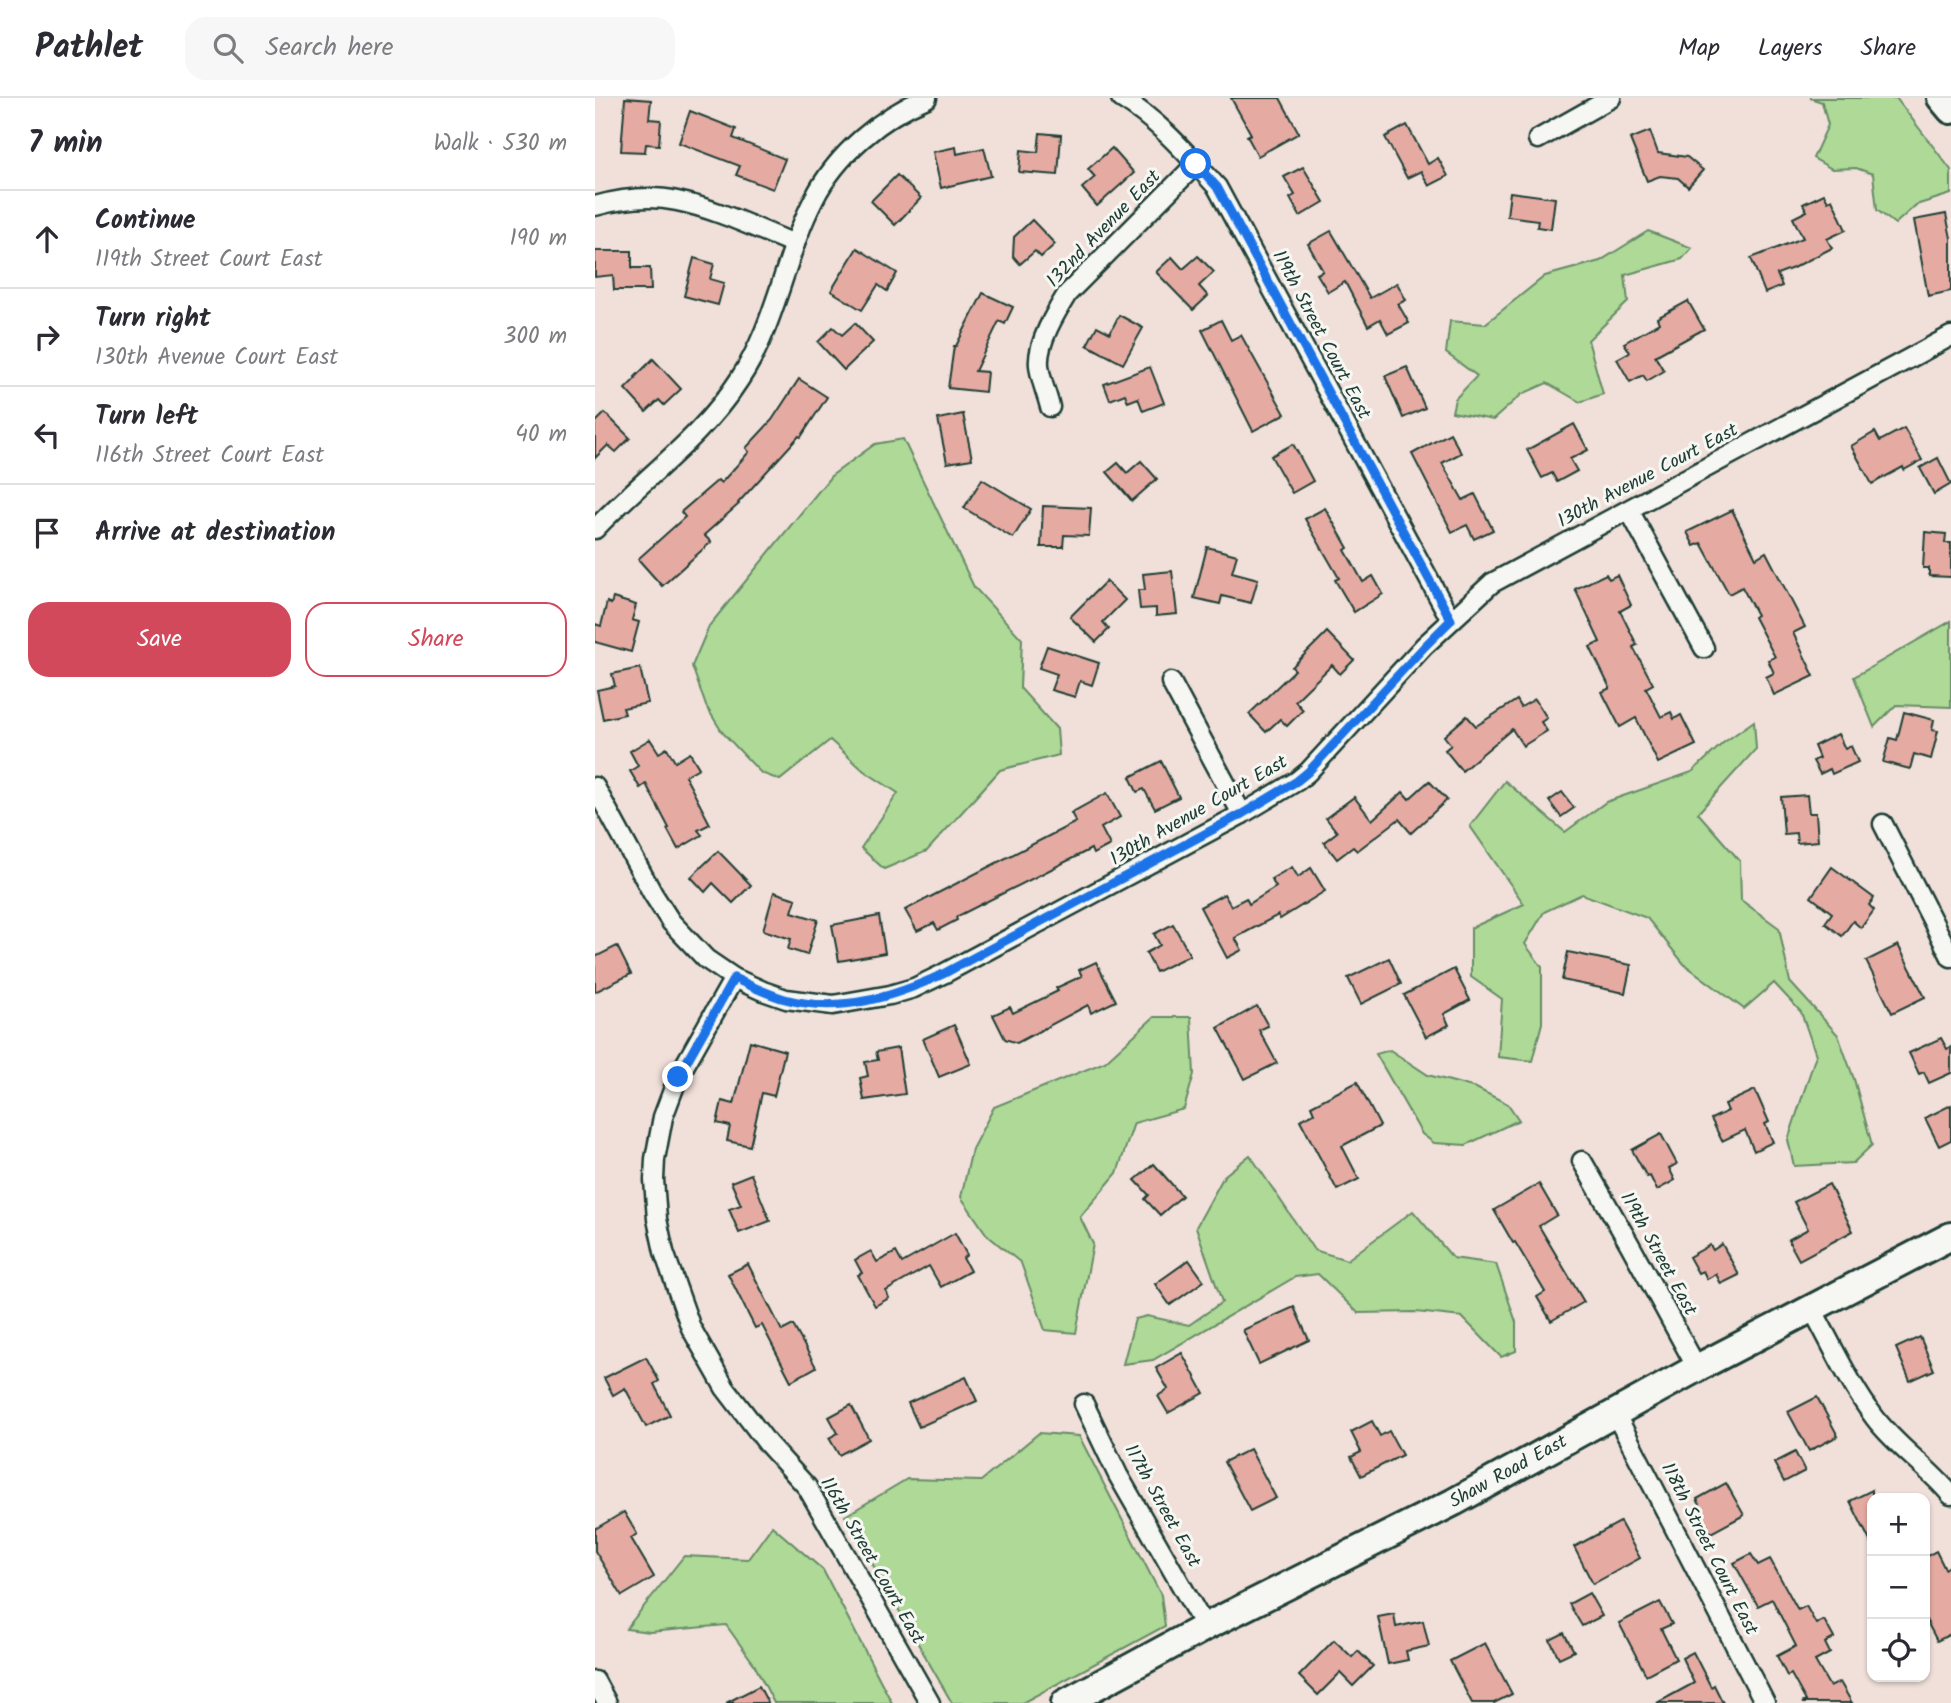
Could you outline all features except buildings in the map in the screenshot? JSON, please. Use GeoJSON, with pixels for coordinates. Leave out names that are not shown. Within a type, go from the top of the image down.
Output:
{"type":"FeatureCollection","features":[{"type":"Feature","properties":{"kind":"main road"},"geometry":{"type":"LineString","coordinates":[[1941,98],[1951,110]]}},
{"type":"Feature","properties":{"kind":"main road","name":"Shaw Road East"},"geometry":{"type":"LineString","coordinates":[[1065,1703],[1205,1627],[1454,1502],[1697,1368],[1951,1236]]}},
{"type":"Feature","properties":{"kind":"street"},"geometry":{"type":"LineString","coordinates":[[595,529],[695,434],[727,398],[747,368],[763,336],[814,198],[826,180],[851,149],[883,122],[927,98]]}},
{"type":"Feature","properties":{"kind":"street","name":"119th Street Court East"},"geometry":{"type":"LineString","coordinates":[[1121,98],[1155,123],[1217,187],[1451,620]]}},
{"type":"Feature","properties":{"kind":"street"},"geometry":{"type":"LineString","coordinates":[[1538,139],[1611,98]]}},
{"type":"Feature","properties":{"kind":"street","name":"132nd Avenue East"},"geometry":{"type":"LineString","coordinates":[[1050,407],[1038,363],[1052,319],[1067,294],[1196,164]]}},
{"type":"Feature","properties":{"kind":"street"},"geometry":{"type":"LineString","coordinates":[[595,206],[626,199],[656,198],[677,201],[795,244]]}},
{"type":"Feature","properties":{"kind":"street","name":"130th Avenue Court East"},"geometry":{"type":"LineString","coordinates":[[734,978],[786,999],[833,1005],[914,988],[955,968],[1242,814],[1297,781],[1425,646],[1492,583],[1951,336]]}},
{"type":"Feature","properties":{"kind":"street"},"geometry":{"type":"LineString","coordinates":[[1629,510],[1704,648]]}},
{"type":"Feature","properties":{"kind":"street"},"geometry":{"type":"LineString","coordinates":[[1171,682],[1242,814]]}},
{"type":"Feature","properties":{"kind":"street"},"geometry":{"type":"LineString","coordinates":[[595,787],[671,922],[706,959],[734,978]]}},
{"type":"Feature","properties":{"kind":"street"},"geometry":{"type":"LineString","coordinates":[[1883,824],[1951,957]]}},
{"type":"Feature","properties":{"kind":"street","name":"116th Street Court East"},"geometry":{"type":"LineString","coordinates":[[734,978],[678,1077],[663,1117],[654,1181],[657,1219],[664,1252],[691,1328],[725,1388],[768,1444],[807,1487],[930,1703]]}},
{"type":"Feature","properties":{"kind":"street","name":"119th Street East"},"geometry":{"type":"LineString","coordinates":[[1582,1161],[1697,1368]]}},
{"type":"Feature","properties":{"kind":"street"},"geometry":{"type":"LineString","coordinates":[[1812,1309],[1874,1418],[1951,1495]]}},
{"type":"Feature","properties":{"kind":"street","name":"117th Street East"},"geometry":{"type":"LineString","coordinates":[[1084,1404],[1118,1475],[1205,1627]]}},
{"type":"Feature","properties":{"kind":"street","name":"118th Street Court East"},"geometry":{"type":"LineString","coordinates":[[1615,1413],[1765,1703]]}},
{"type":"Feature","properties":{"kind":"street"},"geometry":{"type":"LineString","coordinates":[[595,1681],[607,1703]]}},
{"type":"Feature","properties":{"kind":"green space"},"geometry":{"type":"Polygon","coordinates":[[[1810,98],[1896,98],[1951,170],[1951,194],[1916,205],[1895,224],[1877,210],[1873,174],[1856,168],[1832,169],[1813,158],[1828,125],[1822,102],[1810,98]]]}},
{"type":"Feature","properties":{"kind":"green space"},"geometry":{"type":"Polygon","coordinates":[[[1648,231],[1692,248],[1682,259],[1625,275],[1628,302],[1588,340],[1603,394],[1580,402],[1547,383],[1522,394],[1493,420],[1452,412],[1455,399],[1477,376],[1446,353],[1450,321],[1485,324],[1545,276],[1600,261],[1648,231]]]}},
{"type":"Feature","properties":{"kind":"green space"},"geometry":{"type":"Polygon","coordinates":[[[903,439],[974,587],[1022,639],[1020,688],[1057,729],[1059,755],[1000,770],[927,851],[884,869],[861,848],[898,793],[864,771],[830,740],[780,780],[761,773],[722,732],[706,706],[692,666],[709,626],[831,476],[875,444],[903,439]]]}},
{"type":"Feature","properties":{"kind":"green space"},"geometry":{"type":"Polygon","coordinates":[[[1951,621],[1951,707],[1896,705],[1874,727],[1854,677],[1951,621]]]}},
{"type":"Feature","properties":{"kind":"green space"},"geometry":{"type":"Polygon","coordinates":[[[1754,721],[1756,749],[1698,813],[1740,861],[1741,900],[1779,928],[1790,982],[1838,1035],[1854,1079],[1872,1145],[1853,1163],[1794,1166],[1788,1140],[1816,1055],[1801,1012],[1774,983],[1744,1009],[1684,964],[1647,918],[1582,894],[1544,912],[1525,944],[1542,967],[1542,1023],[1532,1061],[1498,1057],[1502,999],[1471,977],[1471,928],[1524,904],[1470,826],[1505,781],[1565,832],[1606,802],[1692,772],[1723,743],[1754,721]]]}},
{"type":"Feature","properties":{"kind":"green space"},"geometry":{"type":"Polygon","coordinates":[[[1154,1017],[1191,1017],[1194,1074],[1184,1109],[1134,1123],[1117,1173],[1080,1217],[1093,1244],[1076,1333],[1045,1330],[1021,1263],[987,1235],[961,1197],[972,1149],[994,1107],[1105,1062],[1154,1017]]]}},
{"type":"Feature","properties":{"kind":"green space"},"geometry":{"type":"Polygon","coordinates":[[[1390,1050],[1428,1075],[1476,1088],[1508,1104],[1519,1120],[1466,1145],[1434,1143],[1422,1134],[1376,1054],[1390,1050]]]}},
{"type":"Feature","properties":{"kind":"green space"},"geometry":{"type":"Polygon","coordinates":[[[1250,1155],[1314,1250],[1347,1260],[1413,1211],[1453,1258],[1496,1264],[1516,1322],[1516,1351],[1501,1357],[1462,1317],[1416,1312],[1358,1313],[1318,1274],[1295,1277],[1153,1360],[1123,1364],[1135,1319],[1147,1316],[1189,1325],[1222,1302],[1196,1227],[1224,1176],[1250,1155]]]}},
{"type":"Feature","properties":{"kind":"green space"},"geometry":{"type":"Polygon","coordinates":[[[1039,1433],[1079,1436],[1161,1595],[1165,1626],[1022,1703],[952,1703],[845,1516],[907,1479],[981,1481],[1039,1433]]]}},
{"type":"Feature","properties":{"kind":"green space"},"geometry":{"type":"Polygon","coordinates":[[[772,1526],[823,1570],[892,1703],[774,1703],[754,1664],[726,1625],[650,1632],[626,1629],[684,1556],[748,1559],[772,1526]]]}},
{"type":"Feature","properties":{"kind":"route"},"geometry":{"type":"LineString","coordinates":[[678,1077],[734,978],[786,999],[833,1005],[871,1000],[914,988],[1024,933],[1242,814],[1308,772],[1451,620],[1217,187],[1196,164]]}}]}
